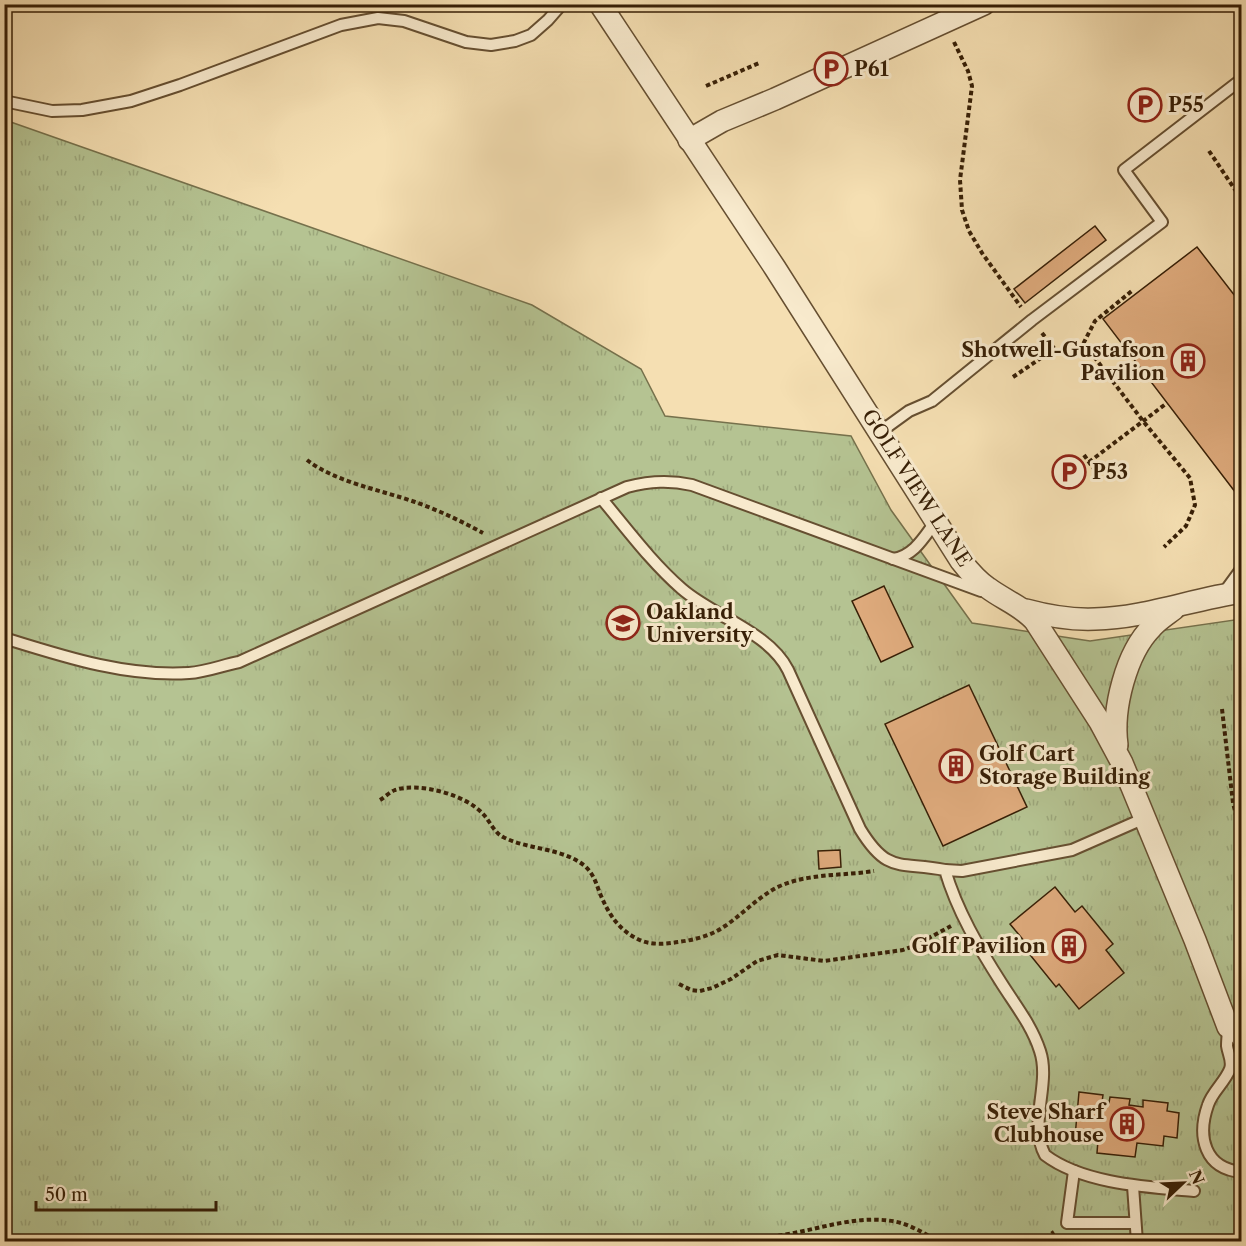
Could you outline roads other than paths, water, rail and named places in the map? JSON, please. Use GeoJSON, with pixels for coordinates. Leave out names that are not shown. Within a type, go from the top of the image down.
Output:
{"type":"FeatureCollection","features":[{"type":"Feature","properties":{"kind":"street","name":"GOLF VIEW LANE"},"geometry":{"type":"LineString","coordinates":[[600,4],[775,268],[972,574],[988,588],[1026,610],[1043,632],[1100,722],[1122,763],[1195,939],[1228,1027]]}},
{"type":"Feature","properties":{"kind":"street"},"geometry":{"type":"LineString","coordinates":[[689,140],[722,121],[984,4]]}},
{"type":"Feature","properties":{"kind":"street"},"geometry":{"type":"LineString","coordinates":[[1026,610],[1048,616],[1096,619],[1140,614],[1232,593]]}},
{"type":"Feature","properties":{"kind":"street"},"geometry":{"type":"LineString","coordinates":[[1122,763],[1117,741],[1115,713],[1128,668],[1138,646],[1151,628],[1179,604]]}},
{"type":"Feature","properties":{"kind":"lane"},"geometry":{"type":"LineString","coordinates":[[4,101],[52,111],[82,110],[131,101],[341,25],[378,18],[404,21],[466,42],[491,45],[515,41],[531,35],[562,4]]}},
{"type":"Feature","properties":{"kind":"lane"},"geometry":{"type":"LineString","coordinates":[[880,432],[909,411],[932,401],[1032,320],[1162,222],[1124,170],[1242,79]]}},
{"type":"Feature","properties":{"kind":"lane"},"geometry":{"type":"LineString","coordinates":[[4,638],[75,660],[129,670],[191,673],[239,662],[627,486],[644,482],[692,485],[1007,600]]}},
{"type":"Feature","properties":{"kind":"lane"},"geometry":{"type":"LineString","coordinates":[[601,498],[655,562],[683,590],[698,602],[755,635],[780,657],[860,829],[873,850],[881,857],[898,865],[962,871],[1071,850],[1145,818]]}},
{"type":"Feature","properties":{"kind":"lane"},"geometry":{"type":"LineString","coordinates":[[893,559],[903,557],[911,551],[936,521]]}},
{"type":"Feature","properties":{"kind":"lane"},"geometry":{"type":"LineString","coordinates":[[1232,593],[1242,568]]}},
{"type":"Feature","properties":{"kind":"lane"},"geometry":{"type":"LineString","coordinates":[[945,870],[951,891],[964,918],[1030,1028],[1041,1053],[1039,1138],[1045,1155],[1074,1171],[1133,1186],[1194,1191]]}},
{"type":"Feature","properties":{"kind":"lane"},"geometry":{"type":"LineString","coordinates":[[1228,1027],[1242,1047]]}},
{"type":"Feature","properties":{"kind":"lane"},"geometry":{"type":"LineString","coordinates":[[1228,1027],[1227,1045],[1230,1071],[1208,1103],[1202,1134],[1204,1146],[1217,1163],[1225,1168],[1242,1172]]}},
{"type":"Feature","properties":{"kind":"lane"},"geometry":{"type":"LineString","coordinates":[[1074,1171],[1067,1223],[1135,1223]]}},
{"type":"Feature","properties":{"kind":"lane"},"geometry":{"type":"LineString","coordinates":[[1133,1186],[1137,1242]]}},
{"type":"Feature","properties":{"kind":"place","name":"P61"},"geometry":{"type":"Point","coordinates":[831,69]}},
{"type":"Feature","properties":{"kind":"place","name":"P55"},"geometry":{"type":"Point","coordinates":[1145,105]}},
{"type":"Feature","properties":{"kind":"place","name":"Shotwell-Gustafson Pavilion"},"geometry":{"type":"Point","coordinates":[1188,361]}},
{"type":"Feature","properties":{"kind":"place","name":"P53"},"geometry":{"type":"Point","coordinates":[1069,472]}},
{"type":"Feature","properties":{"kind":"place","name":"Oakland University"},"geometry":{"type":"Point","coordinates":[623,623]}},
{"type":"Feature","properties":{"kind":"place","name":"Golf Cart Storage Building"},"geometry":{"type":"Point","coordinates":[956,766]}},
{"type":"Feature","properties":{"kind":"place","name":"Golf Pavilion"},"geometry":{"type":"Point","coordinates":[1069,946]}},
{"type":"Feature","properties":{"kind":"place","name":"Steve Sharf Clubhouse"},"geometry":{"type":"Point","coordinates":[1127,1124]}}]}
